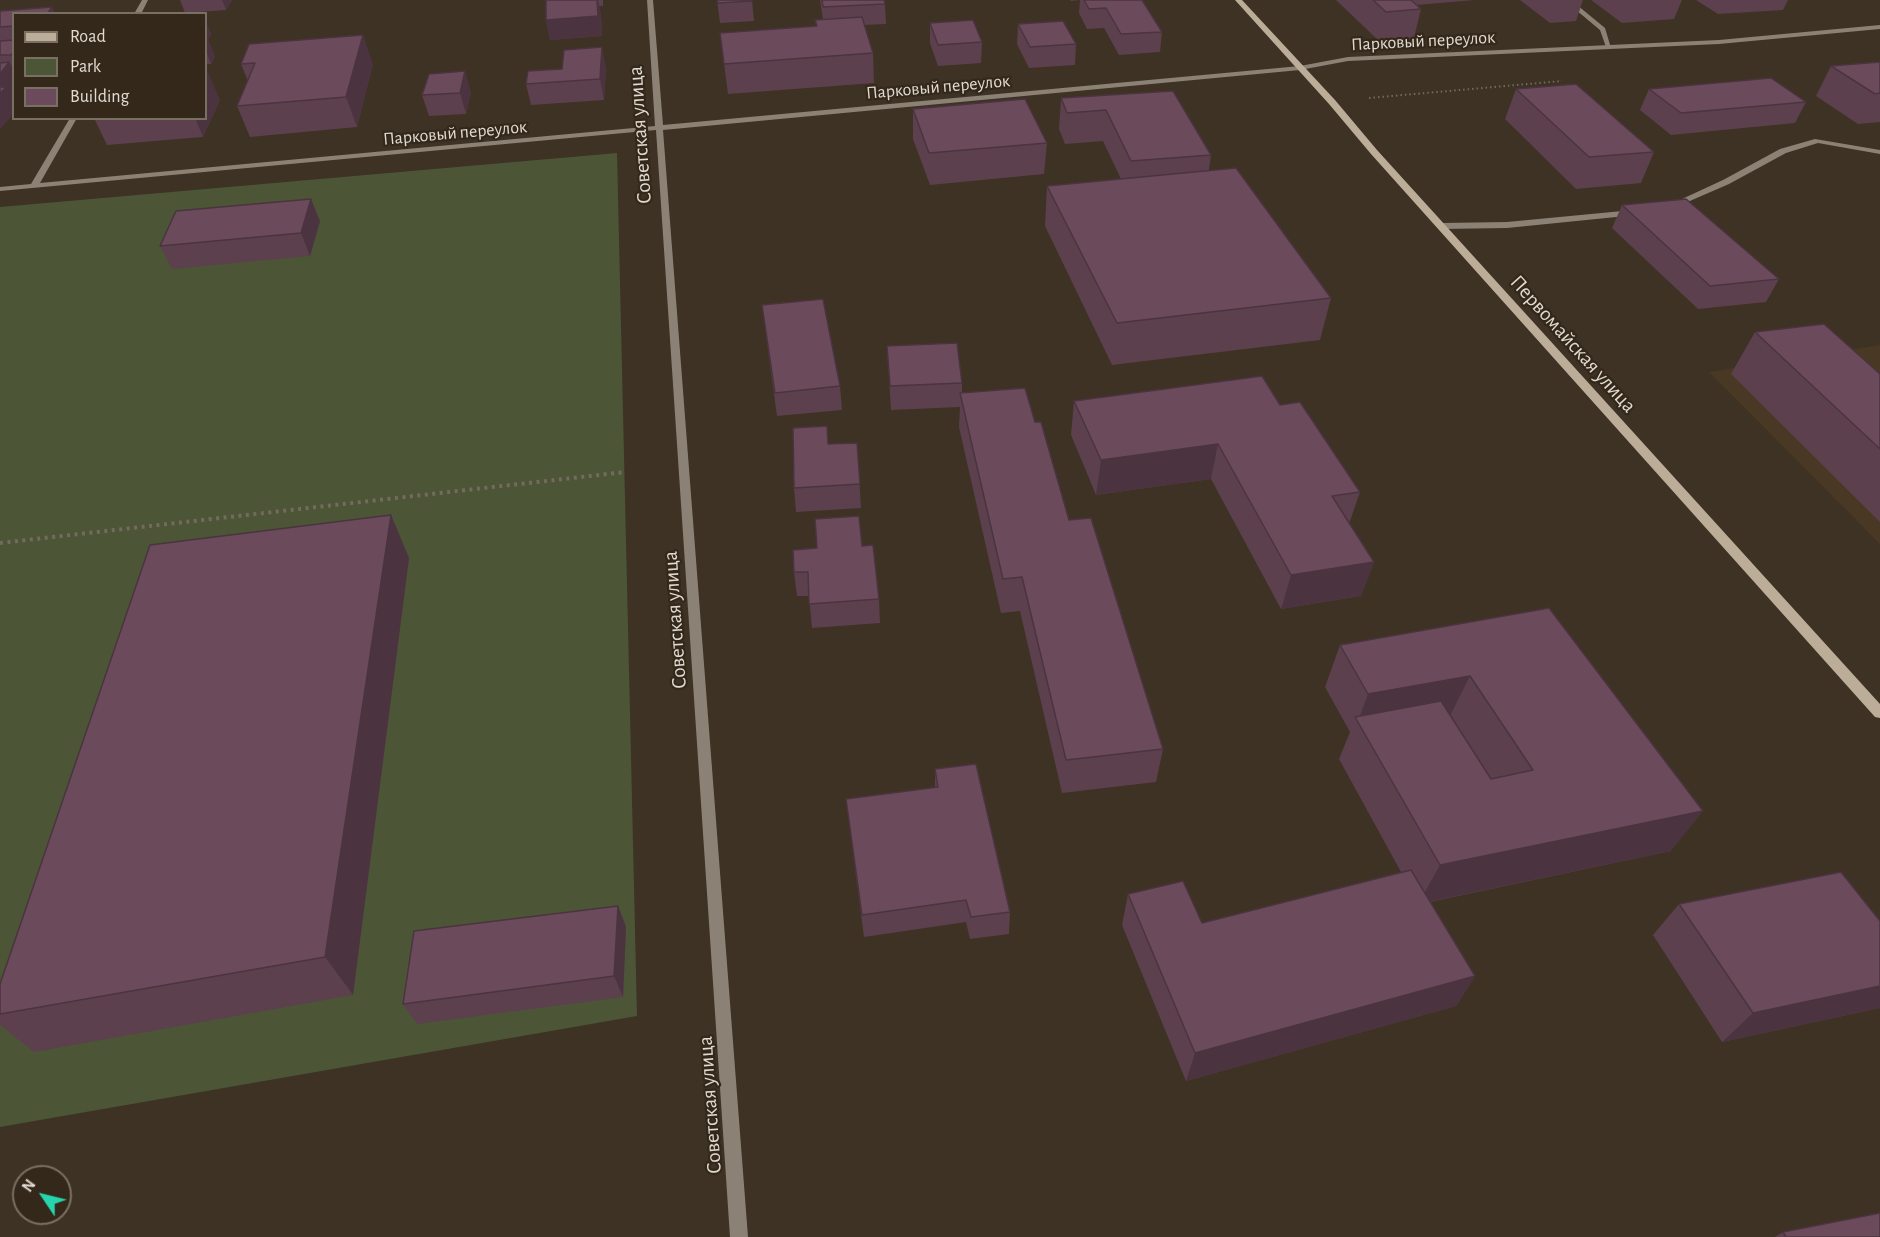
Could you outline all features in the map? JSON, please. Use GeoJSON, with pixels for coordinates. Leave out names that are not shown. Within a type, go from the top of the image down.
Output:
{"type":"FeatureCollection","features":[{"type":"Feature","properties":{"kind":"main road","name":"Первомайская улица"},"geometry":{"type":"LineString","coordinates":[[1238,0],[1880,713]]}},
{"type":"Feature","properties":{"kind":"street","name":"Советская улица"},"geometry":{"type":"LineString","coordinates":[[650,0],[739,1237]]}},
{"type":"Feature","properties":{"kind":"street"},"geometry":{"type":"LineString","coordinates":[[1567,0],[1603,29],[1609,47]]}},
{"type":"Feature","properties":{"kind":"street","name":"Парковый переулок"},"geometry":{"type":"LineString","coordinates":[[0,189],[1300,68],[1348,59],[1719,42],[1880,27]]}},
{"type":"Feature","properties":{"kind":"street"},"geometry":{"type":"LineString","coordinates":[[33,186],[73,120]]}},
{"type":"Feature","properties":{"kind":"street"},"geometry":{"type":"LineString","coordinates":[[1662,209],[1726,182],[1783,151],[1818,141],[1880,152]]}},
{"type":"Feature","properties":{"kind":"street"},"geometry":{"type":"LineString","coordinates":[[1443,226],[1507,225],[1639,212]]}},
{"type":"Feature","properties":{"kind":"path"},"geometry":{"type":"LineString","coordinates":[[1332,102],[1570,80]]}},
{"type":"Feature","properties":{"kind":"path"},"geometry":{"type":"LineString","coordinates":[[0,543],[625,472]]}},
{"type":"Feature","properties":{"kind":"shaded area"},"geometry":{"type":"Polygon","coordinates":[[[1880,345],[1880,544],[1709,372],[1880,345]]]}},
{"type":"Feature","properties":{"kind":"green space"},"geometry":{"type":"Polygon","coordinates":[[[617,153],[637,1016],[0,1127],[0,207],[617,153]]]}},
{"type":"Feature","properties":{"kind":"building"},"geometry":{"type":"Polygon","coordinates":[[[546,0],[597,0],[598,16],[546,20],[546,0]]]}},
{"type":"Feature","properties":{"kind":"building"},"geometry":{"type":"Polygon","coordinates":[[[717,0],[752,0],[752,1],[718,3],[717,0]]]}},
{"type":"Feature","properties":{"kind":"building"},"geometry":{"type":"Polygon","coordinates":[[[822,0],[884,0],[885,4],[823,7],[822,0]]]}},
{"type":"Feature","properties":{"kind":"building"},"geometry":{"type":"Polygon","coordinates":[[[1084,0],[1142,0],[1162,32],[1121,34],[1106,8],[1089,9],[1084,0]]]}},
{"type":"Feature","properties":{"kind":"building"},"geometry":{"type":"Polygon","coordinates":[[[1373,0],[1411,0],[1421,9],[1386,12],[1373,0]]]}},
{"type":"Feature","properties":{"kind":"building"},"geometry":{"type":"Polygon","coordinates":[[[52,7],[48,12],[12,12],[12,26],[0,27],[0,11],[52,7]]]}},
{"type":"Feature","properties":{"kind":"building"},"geometry":{"type":"Polygon","coordinates":[[[862,17],[873,53],[724,64],[720,33],[817,26],[815,20],[862,17]]]}},
{"type":"Feature","properties":{"kind":"building"},"geometry":{"type":"Polygon","coordinates":[[[973,20],[982,42],[938,45],[930,23],[973,20]]]}},
{"type":"Feature","properties":{"kind":"building"},"geometry":{"type":"Polygon","coordinates":[[[1063,21],[1076,44],[1030,47],[1018,24],[1063,21]]]}},
{"type":"Feature","properties":{"kind":"building"},"geometry":{"type":"Polygon","coordinates":[[[363,35],[346,97],[237,106],[255,63],[241,64],[249,44],[363,35]]]}},
{"type":"Feature","properties":{"kind":"building"},"geometry":{"type":"Polygon","coordinates":[[[12,40],[11,55],[0,55],[0,41],[12,40]]]}},
{"type":"Feature","properties":{"kind":"building"},"geometry":{"type":"Polygon","coordinates":[[[602,47],[600,79],[526,84],[528,71],[562,69],[564,50],[602,47]]]}},
{"type":"Feature","properties":{"kind":"building"},"geometry":{"type":"Polygon","coordinates":[[[9,62],[0,74],[0,63],[9,62]]]}},
{"type":"Feature","properties":{"kind":"building"},"geometry":{"type":"Polygon","coordinates":[[[1880,62],[1880,93],[1875,94],[1831,66],[1880,62]]]}},
{"type":"Feature","properties":{"kind":"building"},"geometry":{"type":"Polygon","coordinates":[[[465,71],[460,93],[422,95],[429,74],[465,71]]]}},
{"type":"Feature","properties":{"kind":"building"},"geometry":{"type":"Polygon","coordinates":[[[1771,78],[1806,102],[1681,113],[1649,89],[1771,78]]]}},
{"type":"Feature","properties":{"kind":"building"},"geometry":{"type":"Polygon","coordinates":[[[1576,84],[1654,152],[1589,157],[1516,89],[1576,84]]]}},
{"type":"Feature","properties":{"kind":"building"},"geometry":{"type":"Polygon","coordinates":[[[1173,91],[1211,155],[1131,161],[1106,110],[1067,113],[1061,98],[1173,91]]]}},
{"type":"Feature","properties":{"kind":"building"},"geometry":{"type":"Polygon","coordinates":[[[1025,99],[1047,143],[929,153],[913,109],[1025,99]]]}},
{"type":"Feature","properties":{"kind":"building"},"geometry":{"type":"Polygon","coordinates":[[[1236,168],[1331,298],[1117,323],[1047,186],[1236,168]]]}},
{"type":"Feature","properties":{"kind":"building"},"geometry":{"type":"Polygon","coordinates":[[[311,199],[301,233],[160,246],[176,211],[311,199]]]}},
{"type":"Feature","properties":{"kind":"building"},"geometry":{"type":"Polygon","coordinates":[[[1686,199],[1779,279],[1710,286],[1622,205],[1686,199]]]}},
{"type":"Feature","properties":{"kind":"building"},"geometry":{"type":"Polygon","coordinates":[[[823,299],[840,386],[775,393],[762,305],[823,299]]]}},
{"type":"Feature","properties":{"kind":"building"},"geometry":{"type":"Polygon","coordinates":[[[1824,324],[1880,374],[1880,449],[1755,332],[1824,324]]]}},
{"type":"Feature","properties":{"kind":"building"},"geometry":{"type":"Polygon","coordinates":[[[957,343],[962,383],[890,386],[887,346],[957,343]]]}},
{"type":"Feature","properties":{"kind":"building"},"geometry":{"type":"Polygon","coordinates":[[[1262,376],[1280,405],[1300,402],[1360,492],[1332,496],[1374,562],[1291,575],[1218,444],[1101,460],[1074,401],[1262,376]]]}},
{"type":"Feature","properties":{"kind":"building"},"geometry":{"type":"Polygon","coordinates":[[[1025,388],[1035,422],[1041,422],[1069,520],[1091,518],[1163,749],[1066,760],[1022,577],[1003,579],[960,393],[1025,388]]]}},
{"type":"Feature","properties":{"kind":"building"},"geometry":{"type":"Polygon","coordinates":[[[827,426],[828,444],[857,443],[860,484],[794,488],[793,428],[827,426]]]}},
{"type":"Feature","properties":{"kind":"building"},"geometry":{"type":"Polygon","coordinates":[[[391,515],[325,957],[0,1014],[0,984],[150,545],[391,515]]]}},
{"type":"Feature","properties":{"kind":"building"},"geometry":{"type":"Polygon","coordinates":[[[859,516],[862,546],[873,545],[879,599],[809,604],[808,572],[794,572],[793,550],[817,548],[815,519],[859,516]]]}},
{"type":"Feature","properties":{"kind":"building"},"geometry":{"type":"Polygon","coordinates":[[[1549,608],[1703,811],[1440,865],[1355,717],[1441,701],[1491,779],[1533,770],[1470,676],[1368,694],[1340,645],[1549,608]]]}},
{"type":"Feature","properties":{"kind":"building"},"geometry":{"type":"Polygon","coordinates":[[[976,764],[1010,912],[971,917],[966,900],[862,915],[846,799],[938,787],[935,769],[976,764]]]}},
{"type":"Feature","properties":{"kind":"building"},"geometry":{"type":"Polygon","coordinates":[[[1411,870],[1475,976],[1195,1053],[1128,894],[1183,881],[1202,923],[1411,870]]]}},
{"type":"Feature","properties":{"kind":"building"},"geometry":{"type":"Polygon","coordinates":[[[1841,872],[1880,921],[1880,986],[1753,1013],[1679,904],[1841,872]]]}},
{"type":"Feature","properties":{"kind":"building"},"geometry":{"type":"Polygon","coordinates":[[[618,906],[614,976],[403,1004],[414,931],[618,906]]]}},
{"type":"Feature","properties":{"kind":"building"},"geometry":{"type":"Polygon","coordinates":[[[1880,1213],[1880,1237],[1786,1237],[1783,1232],[1880,1213]]]}}]}
